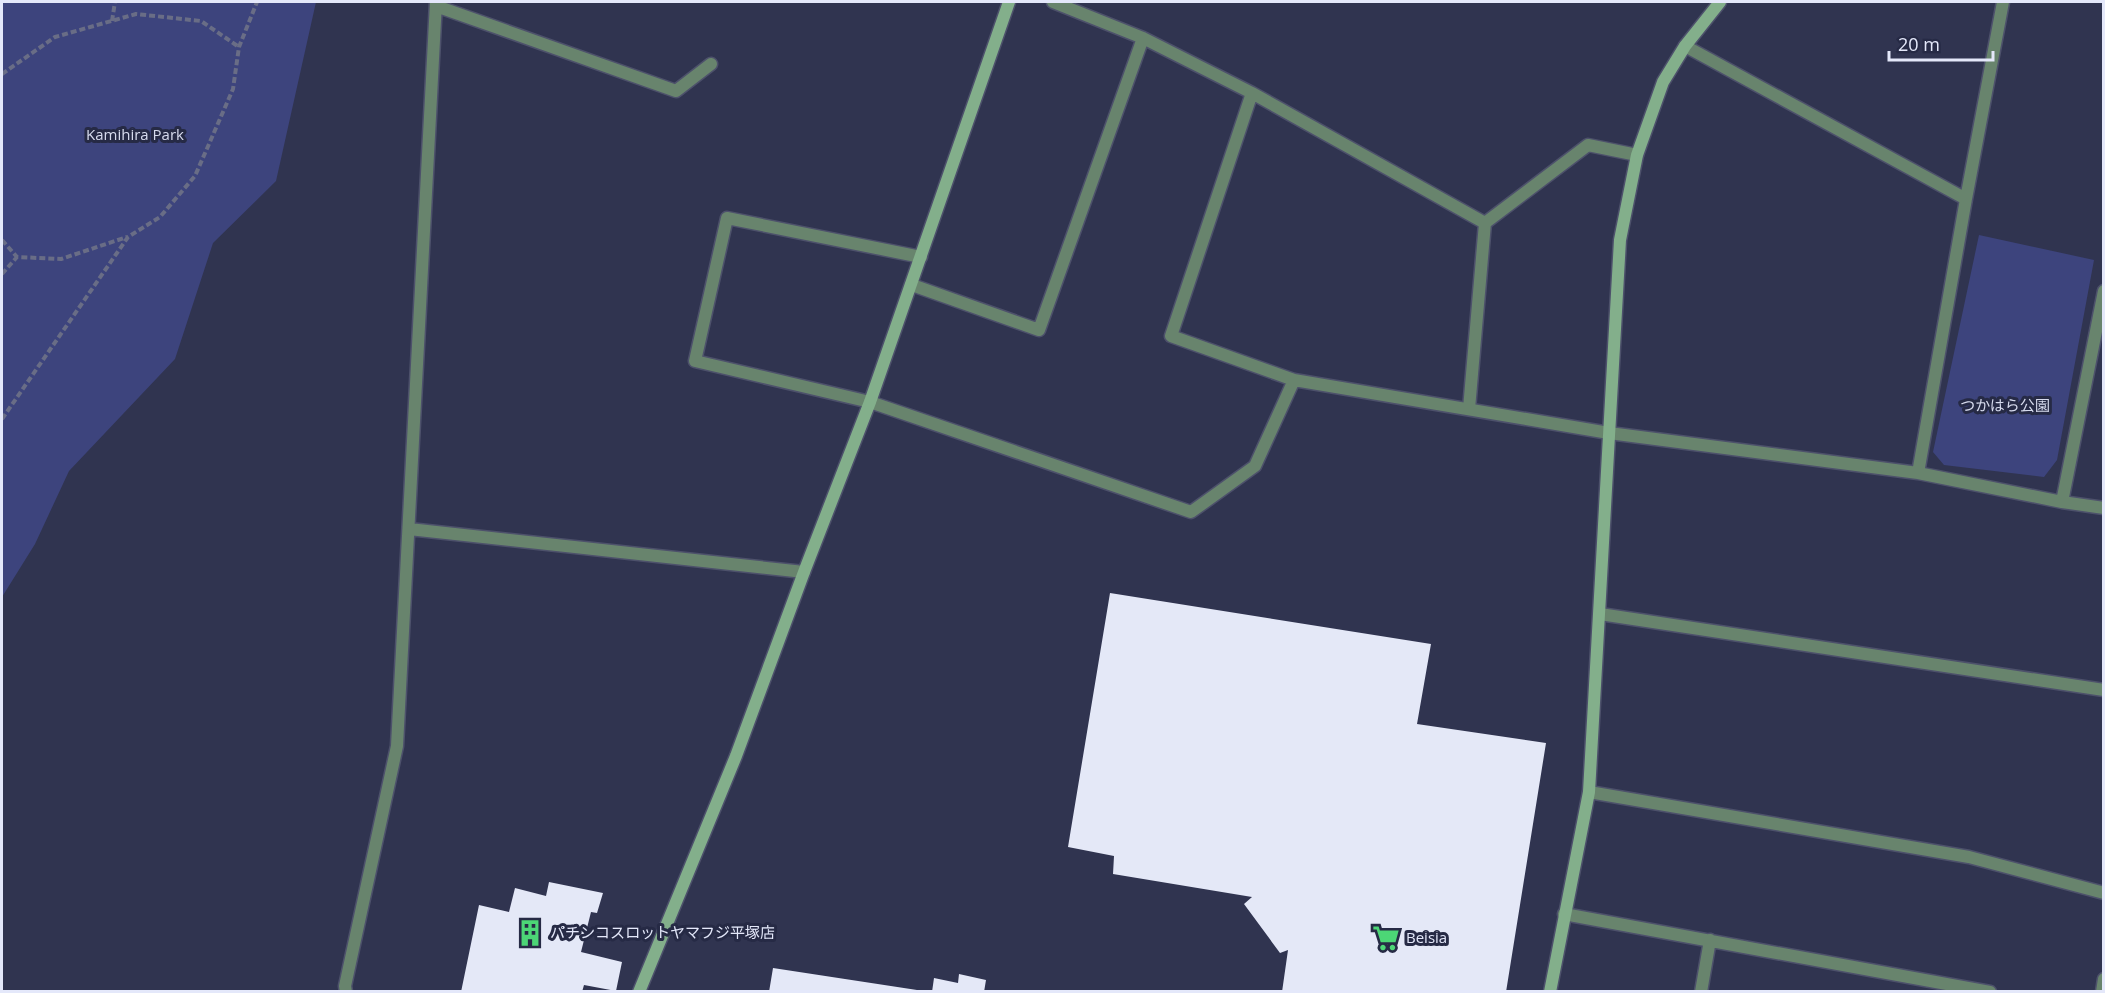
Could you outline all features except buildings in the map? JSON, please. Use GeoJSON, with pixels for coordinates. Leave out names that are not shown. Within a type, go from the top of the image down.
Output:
{"type":"FeatureCollection","features":[{"type":"Feature","properties":{"kind":"street"},"geometry":{"type":"LineString","coordinates":[[639,992],[736,756],[870,402],[1009,2]]}},
{"type":"Feature","properties":{"kind":"street"},"geometry":{"type":"LineString","coordinates":[[1053,2],[1143,38],[1252,93],[1485,223]]}},
{"type":"Feature","properties":{"kind":"street"},"geometry":{"type":"LineString","coordinates":[[1550,992],[1589,792],[1620,240],[1636,155],[1663,82],[1685,46],[1720,2]]}},
{"type":"Feature","properties":{"kind":"street"},"geometry":{"type":"LineString","coordinates":[[1918,473],[2003,2]]}},
{"type":"Feature","properties":{"kind":"street"},"geometry":{"type":"LineString","coordinates":[[346,992],[345,986],[397,746],[436,4],[676,91],[711,64]]}},
{"type":"Feature","properties":{"kind":"street"},"geometry":{"type":"LineString","coordinates":[[912,285],[1039,330],[1143,38]]}},
{"type":"Feature","properties":{"kind":"street"},"geometry":{"type":"LineString","coordinates":[[1685,46],[1966,199]]}},
{"type":"Feature","properties":{"kind":"street"},"geometry":{"type":"LineString","coordinates":[[1252,93],[1171,336],[1294,380],[1609,433],[1918,473],[2103,508]]}},
{"type":"Feature","properties":{"kind":"street"},"geometry":{"type":"LineString","coordinates":[[1469,409],[1485,223],[1588,145],[1636,155]]}},
{"type":"Feature","properties":{"kind":"street"},"geometry":{"type":"LineString","coordinates":[[921,257],[727,218],[695,361],[870,402],[1191,512],[1255,466],[1294,380]]}},
{"type":"Feature","properties":{"kind":"street"},"geometry":{"type":"LineString","coordinates":[[2062,502],[2103,291]]}},
{"type":"Feature","properties":{"kind":"street"},"geometry":{"type":"LineString","coordinates":[[409,530],[804,572]]}},
{"type":"Feature","properties":{"kind":"street"},"geometry":{"type":"LineString","coordinates":[[1600,614],[2103,690]]}},
{"type":"Feature","properties":{"kind":"street"},"geometry":{"type":"LineString","coordinates":[[1589,792],[1969,857],[2103,893]]}},
{"type":"Feature","properties":{"kind":"street"},"geometry":{"type":"LineString","coordinates":[[1564,914],[1990,992]]}},
{"type":"Feature","properties":{"kind":"street"},"geometry":{"type":"LineString","coordinates":[[1701,992],[1710,940]]}},
{"type":"Feature","properties":{"kind":"street"},"geometry":{"type":"LineString","coordinates":[[2102,992],[2103,980]]}},
{"type":"Feature","properties":{"kind":"path"},"geometry":{"type":"LineString","coordinates":[[112,21],[115,2]]}},
{"type":"Feature","properties":{"kind":"path"},"geometry":{"type":"LineString","coordinates":[[2,240],[17,257],[61,259],[128,237],[160,217],[195,176],[233,89],[239,47],[257,2]]}},
{"type":"Feature","properties":{"kind":"path"},"geometry":{"type":"LineString","coordinates":[[2,74],[55,37],[136,14],[201,21],[239,47]]}},
{"type":"Feature","properties":{"kind":"path"},"geometry":{"type":"LineString","coordinates":[[2,419],[128,237]]}},
{"type":"Feature","properties":{"kind":"path"},"geometry":{"type":"LineString","coordinates":[[2,245],[8,246]]}},
{"type":"Feature","properties":{"kind":"path"},"geometry":{"type":"LineString","coordinates":[[2,274],[17,257]]}},
{"type":"Feature","properties":{"kind":"green space","name":"Kamihira Park"},"geometry":{"type":"Polygon","coordinates":[[[2,2],[316,2],[276,181],[213,243],[175,359],[69,471],[35,544],[2,597],[2,2]]]}},
{"type":"Feature","properties":{"kind":"green space","name":"つかはら公園"},"geometry":{"type":"Polygon","coordinates":[[[1979,235],[2094,260],[2057,460],[2044,477],[1944,465],[1933,452],[1979,235]]]}},
{"type":"Feature","properties":{"kind":"place","name":"パチンコスロットヤマフジ平塚店"},"geometry":{"type":"Point","coordinates":[530,933]}},
{"type":"Feature","properties":{"kind":"place","name":"Beisia"},"geometry":{"type":"Point","coordinates":[1386,938]}}]}
